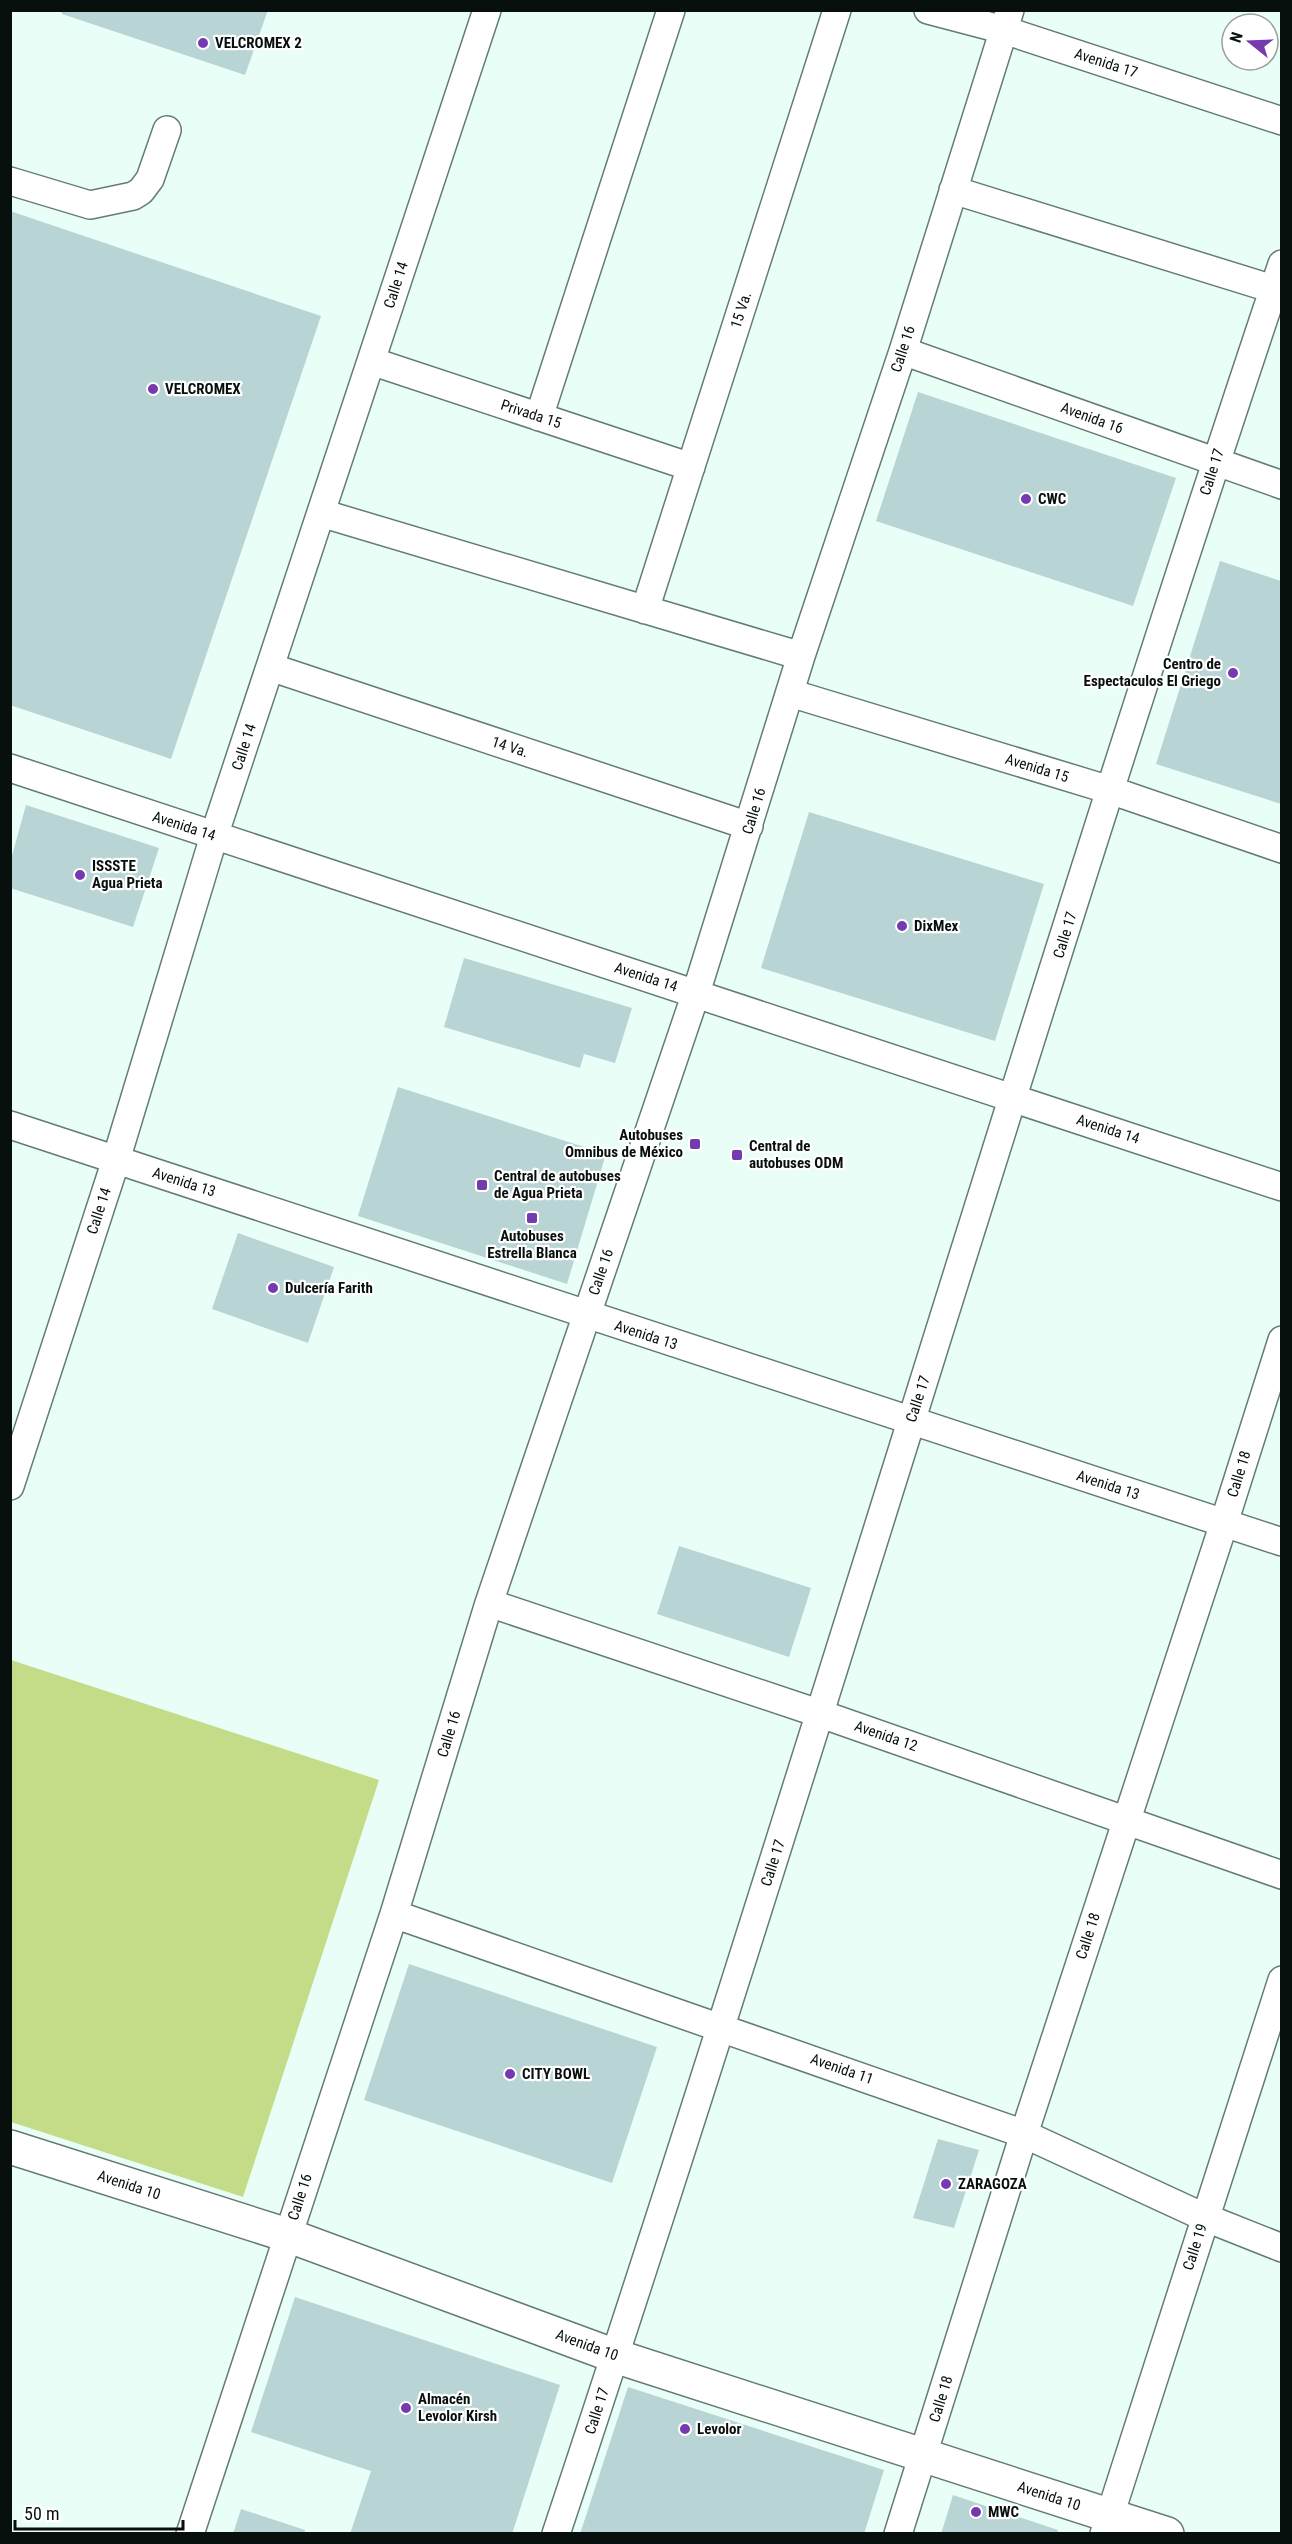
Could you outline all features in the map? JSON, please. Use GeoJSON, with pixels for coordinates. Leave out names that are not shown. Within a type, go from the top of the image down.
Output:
{"type":"FeatureCollection","features":[{"type":"Feature","properties":{"kind":"main road","name":"Avenida 10"},"geometry":{"type":"LineString","coordinates":[[10,2147],[287,2235],[615,2356],[923,2456],[1107,2524],[1167,2534]]}},
{"type":"Feature","properties":{"kind":"street","name":"Calle 14"},"geometry":{"type":"LineString","coordinates":[[10,1486],[116,1160],[214,836],[487,10]]}},
{"type":"Feature","properties":{"kind":"street"},"geometry":{"type":"LineString","coordinates":[[539,417],[671,10]]}},
{"type":"Feature","properties":{"kind":"street","name":"15 Va."},"geometry":{"type":"LineString","coordinates":[[645,610],[837,10]]}},
{"type":"Feature","properties":{"kind":"street","name":"Avenida 17"},"geometry":{"type":"LineString","coordinates":[[928,10],[1007,20],[1281,121]]}},
{"type":"Feature","properties":{"kind":"street","name":"Calle 16"},"geometry":{"type":"LineString","coordinates":[[190,2534],[394,1914],[489,1603],[696,993],[801,656],[903,351],[1007,20]]}},
{"type":"Feature","properties":{"kind":"street"},"geometry":{"type":"LineString","coordinates":[[10,181],[90,205],[133,196],[141,191],[150,179],[167,130]]}},
{"type":"Feature","properties":{"kind":"street"},"geometry":{"type":"LineString","coordinates":[[953,190],[1277,277]]}},
{"type":"Feature","properties":{"kind":"street","name":"Calle 17"},"geometry":{"type":"LineString","coordinates":[[556,2534],[821,1714],[911,1420],[1110,790],[1277,277]]}},
{"type":"Feature","properties":{"kind":"street","name":"Avenida 16"},"geometry":{"type":"LineString","coordinates":[[903,351],[1281,485]]}},
{"type":"Feature","properties":{"kind":"street","name":"Privada 15"},"geometry":{"type":"LineString","coordinates":[[371,361],[691,467]]}},
{"type":"Feature","properties":{"kind":"street"},"geometry":{"type":"LineString","coordinates":[[321,513],[801,656]]}},
{"type":"Feature","properties":{"kind":"street","name":"14 Va."},"geometry":{"type":"LineString","coordinates":[[270,667],[749,826]]}},
{"type":"Feature","properties":{"kind":"street","name":"Avenida 15"},"geometry":{"type":"LineString","coordinates":[[790,693],[1110,790],[1281,849]]}},
{"type":"Feature","properties":{"kind":"street","name":"Avenida 14"},"geometry":{"type":"LineString","coordinates":[[10,768],[1281,1187]]}},
{"type":"Feature","properties":{"kind":"street","name":"Avenida 13"},"geometry":{"type":"LineString","coordinates":[[10,1125],[1281,1542]]}},
{"type":"Feature","properties":{"kind":"street","name":"Calle 18"},"geometry":{"type":"LineString","coordinates":[[898,2534],[1024,2134],[1224,1523],[1281,1340]]}},
{"type":"Feature","properties":{"kind":"street","name":"Avenida 12"},"geometry":{"type":"LineString","coordinates":[[489,1603],[821,1714],[1281,1875]]}},
{"type":"Feature","properties":{"kind":"street","name":"Avenida 11"},"geometry":{"type":"LineString","coordinates":[[394,1914],[1024,2134],[1204,2217],[1281,2248]]}},
{"type":"Feature","properties":{"kind":"street","name":"Calle 19"},"geometry":{"type":"LineString","coordinates":[[1107,2524],[1281,1980]]}},
{"type":"Feature","properties":{"kind":"green space"},"geometry":{"type":"Polygon","coordinates":[[[11,1660],[379,1780],[243,2197],[11,2122],[11,1660]]]}},
{"type":"Feature","properties":{"kind":"building","name":"VELCROMEX 2"},"geometry":{"type":"Polygon","coordinates":[[[62,10],[268,10],[245,75],[62,14],[62,10]]]}},
{"type":"Feature","properties":{"kind":"building"},"geometry":{"type":"Polygon","coordinates":[[[10,211],[321,316],[171,759],[10,705],[10,211]]]}},
{"type":"Feature","properties":{"kind":"building","name":"CWC"},"geometry":{"type":"Polygon","coordinates":[[[918,392],[1176,478],[1133,606],[876,521],[918,392]]]}},
{"type":"Feature","properties":{"kind":"building","name":"Centro de Espectaculos El Griego"},"geometry":{"type":"Polygon","coordinates":[[[1220,561],[1281,581],[1281,804],[1156,764],[1220,561]]]}},
{"type":"Feature","properties":{"kind":"building","name":"ISSSTE Agua Prieta"},"geometry":{"type":"Polygon","coordinates":[[[26,805],[159,848],[133,927],[10,888],[10,863],[26,805]]]}},
{"type":"Feature","properties":{"kind":"building","name":"DixMex"},"geometry":{"type":"Polygon","coordinates":[[[809,812],[1044,884],[995,1041],[761,968],[809,812]]]}},
{"type":"Feature","properties":{"kind":"building"},"geometry":{"type":"Polygon","coordinates":[[[464,958],[632,1008],[615,1063],[584,1054],[580,1068],[444,1027],[464,958]]]}},
{"type":"Feature","properties":{"kind":"building","name":"Central de autobuses de Agua Prieta"},"geometry":{"type":"Polygon","coordinates":[[[398,1087],[606,1154],[567,1284],[358,1216],[398,1087]]]}},
{"type":"Feature","properties":{"kind":"building","name":"Dulcería Farith"},"geometry":{"type":"Polygon","coordinates":[[[238,1233],[334,1267],[308,1343],[212,1309],[238,1233]]]}},
{"type":"Feature","properties":{"kind":"building"},"geometry":{"type":"Polygon","coordinates":[[[679,1546],[811,1588],[789,1657],[657,1614],[679,1546]]]}},
{"type":"Feature","properties":{"kind":"building","name":"CITY BOWL"},"geometry":{"type":"Polygon","coordinates":[[[409,1964],[657,2047],[612,2183],[364,2100],[409,1964]]]}},
{"type":"Feature","properties":{"kind":"building","name":"ZARAGOZA"},"geometry":{"type":"Polygon","coordinates":[[[938,2139],[979,2150],[954,2228],[913,2218],[938,2139]]]}},
{"type":"Feature","properties":{"kind":"building","name":"Almacén Levolor Kirsh"},"geometry":{"type":"Polygon","coordinates":[[[295,2297],[560,2385],[512,2534],[350,2534],[371,2471],[251,2432],[295,2297]]]}},
{"type":"Feature","properties":{"kind":"building","name":"Levolor"},"geometry":{"type":"Polygon","coordinates":[[[628,2387],[884,2470],[864,2534],[580,2534],[628,2387]]]}},
{"type":"Feature","properties":{"kind":"building","name":"MWC"},"geometry":{"type":"Polygon","coordinates":[[[953,2495],[1058,2530],[1057,2534],[941,2534],[953,2495]]]}},
{"type":"Feature","properties":{"kind":"building"},"geometry":{"type":"Polygon","coordinates":[[[241,2509],[305,2530],[304,2534],[233,2534],[241,2509]]]}},
{"type":"Feature","properties":{"kind":"place","name":"VELCROMEX 2"},"geometry":{"type":"Point","coordinates":[203,43]}},
{"type":"Feature","properties":{"kind":"place","name":"VELCROMEX"},"geometry":{"type":"Point","coordinates":[153,389]}},
{"type":"Feature","properties":{"kind":"place","name":"CWC"},"geometry":{"type":"Point","coordinates":[1026,499]}},
{"type":"Feature","properties":{"kind":"place","name":"Centro de Espectaculos El Griego"},"geometry":{"type":"Point","coordinates":[1233,673]}},
{"type":"Feature","properties":{"kind":"place","name":"ISSSTE Agua Prieta"},"geometry":{"type":"Point","coordinates":[80,875]}},
{"type":"Feature","properties":{"kind":"place","name":"DixMex"},"geometry":{"type":"Point","coordinates":[902,926]}},
{"type":"Feature","properties":{"kind":"place","name":"Autobuses Omnibus de México"},"geometry":{"type":"Point","coordinates":[695,1144]}},
{"type":"Feature","properties":{"kind":"place","name":"Central de autobuses ODM"},"geometry":{"type":"Point","coordinates":[737,1155]}},
{"type":"Feature","properties":{"kind":"place","name":"Central de autobuses de Agua Prieta"},"geometry":{"type":"Point","coordinates":[482,1185]}},
{"type":"Feature","properties":{"kind":"place","name":"Autobuses Estrella Blanca"},"geometry":{"type":"Point","coordinates":[532,1218]}},
{"type":"Feature","properties":{"kind":"place","name":"Dulcería Farith"},"geometry":{"type":"Point","coordinates":[273,1288]}},
{"type":"Feature","properties":{"kind":"place","name":"CITY BOWL"},"geometry":{"type":"Point","coordinates":[510,2074]}},
{"type":"Feature","properties":{"kind":"place","name":"ZARAGOZA"},"geometry":{"type":"Point","coordinates":[946,2184]}},
{"type":"Feature","properties":{"kind":"place","name":"Almacén Levolor Kirsh"},"geometry":{"type":"Point","coordinates":[406,2408]}},
{"type":"Feature","properties":{"kind":"place","name":"Levolor"},"geometry":{"type":"Point","coordinates":[685,2429]}},
{"type":"Feature","properties":{"kind":"place","name":"MWC"},"geometry":{"type":"Point","coordinates":[976,2512]}}]}
